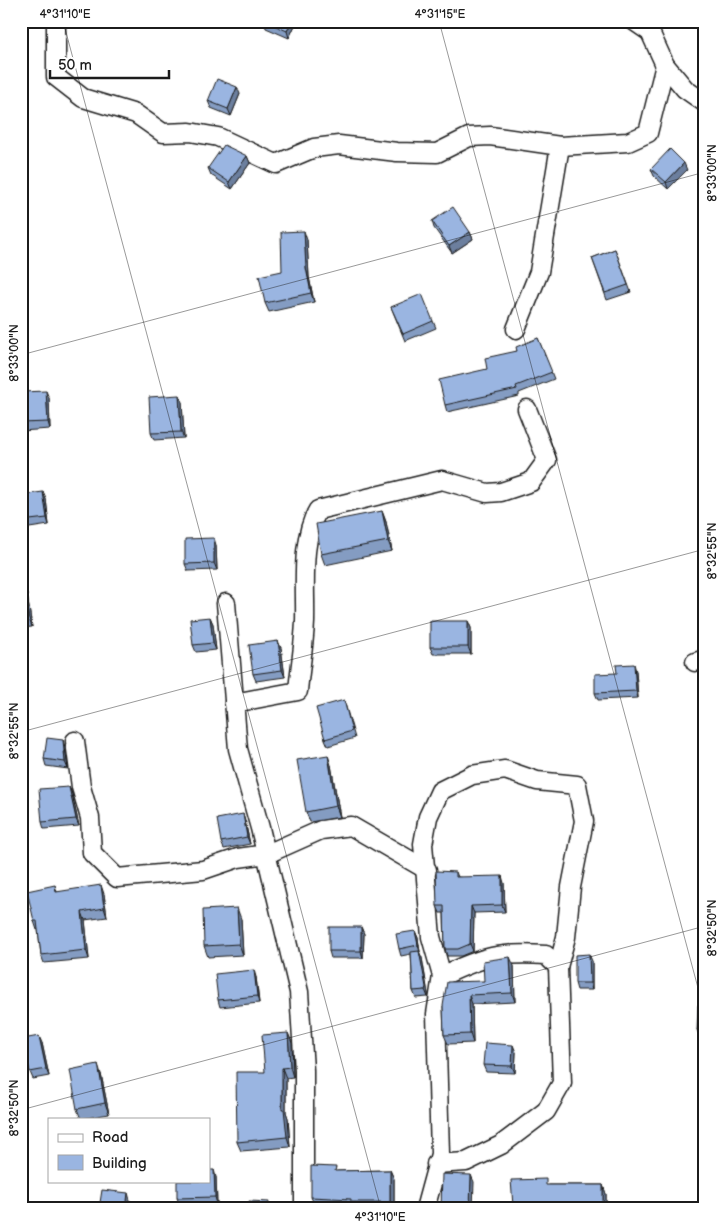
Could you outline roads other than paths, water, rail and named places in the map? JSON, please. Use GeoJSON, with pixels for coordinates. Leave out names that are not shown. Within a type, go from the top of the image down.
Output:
{"type":"FeatureCollection","features":[{"type":"Feature","properties":{"kind":"street"},"geometry":{"type":"LineString","coordinates":[[56,21],[56,77],[83,98],[136,114],[163,133],[190,132],[218,137],[276,164],[314,148],[339,145],[397,152],[437,153],[469,136],[490,136],[560,146],[628,142],[648,133],[665,65]]}},
{"type":"Feature","properties":{"kind":"street"},"geometry":{"type":"LineString","coordinates":[[634,21],[650,32],[665,65],[685,89],[705,103]]}},
{"type":"Feature","properties":{"kind":"street"},"geometry":{"type":"LineString","coordinates":[[516,329],[539,272],[560,146]]}},
{"type":"Feature","properties":{"kind":"street"},"geometry":{"type":"LineString","coordinates":[[234,703],[298,691],[311,522],[318,510],[442,480],[487,493],[500,492],[531,482],[546,460],[527,409]]}},
{"type":"Feature","properties":{"kind":"street"},"geometry":{"type":"LineString","coordinates":[[226,603],[238,749],[267,854],[300,992],[304,1070],[304,1209]]}},
{"type":"Feature","properties":{"kind":"street"},"geometry":{"type":"LineString","coordinates":[[75,741],[81,787],[90,818],[92,853],[117,878],[203,870],[238,858],[267,854],[321,830],[352,826],[427,870]]}},
{"type":"Feature","properties":{"kind":"street"},"geometry":{"type":"LineString","coordinates":[[425,1209],[436,1164],[440,1154],[436,1014],[442,976],[431,937],[424,844],[428,817],[440,791],[472,775],[505,770],[537,781],[577,785],[584,821],[571,886],[566,937],[558,967],[562,1083],[546,1111],[501,1144],[466,1162],[436,1164]]}},
{"type":"Feature","properties":{"kind":"street"},"geometry":{"type":"LineString","coordinates":[[442,976],[492,955],[518,953],[546,955],[558,967]]}}]}
